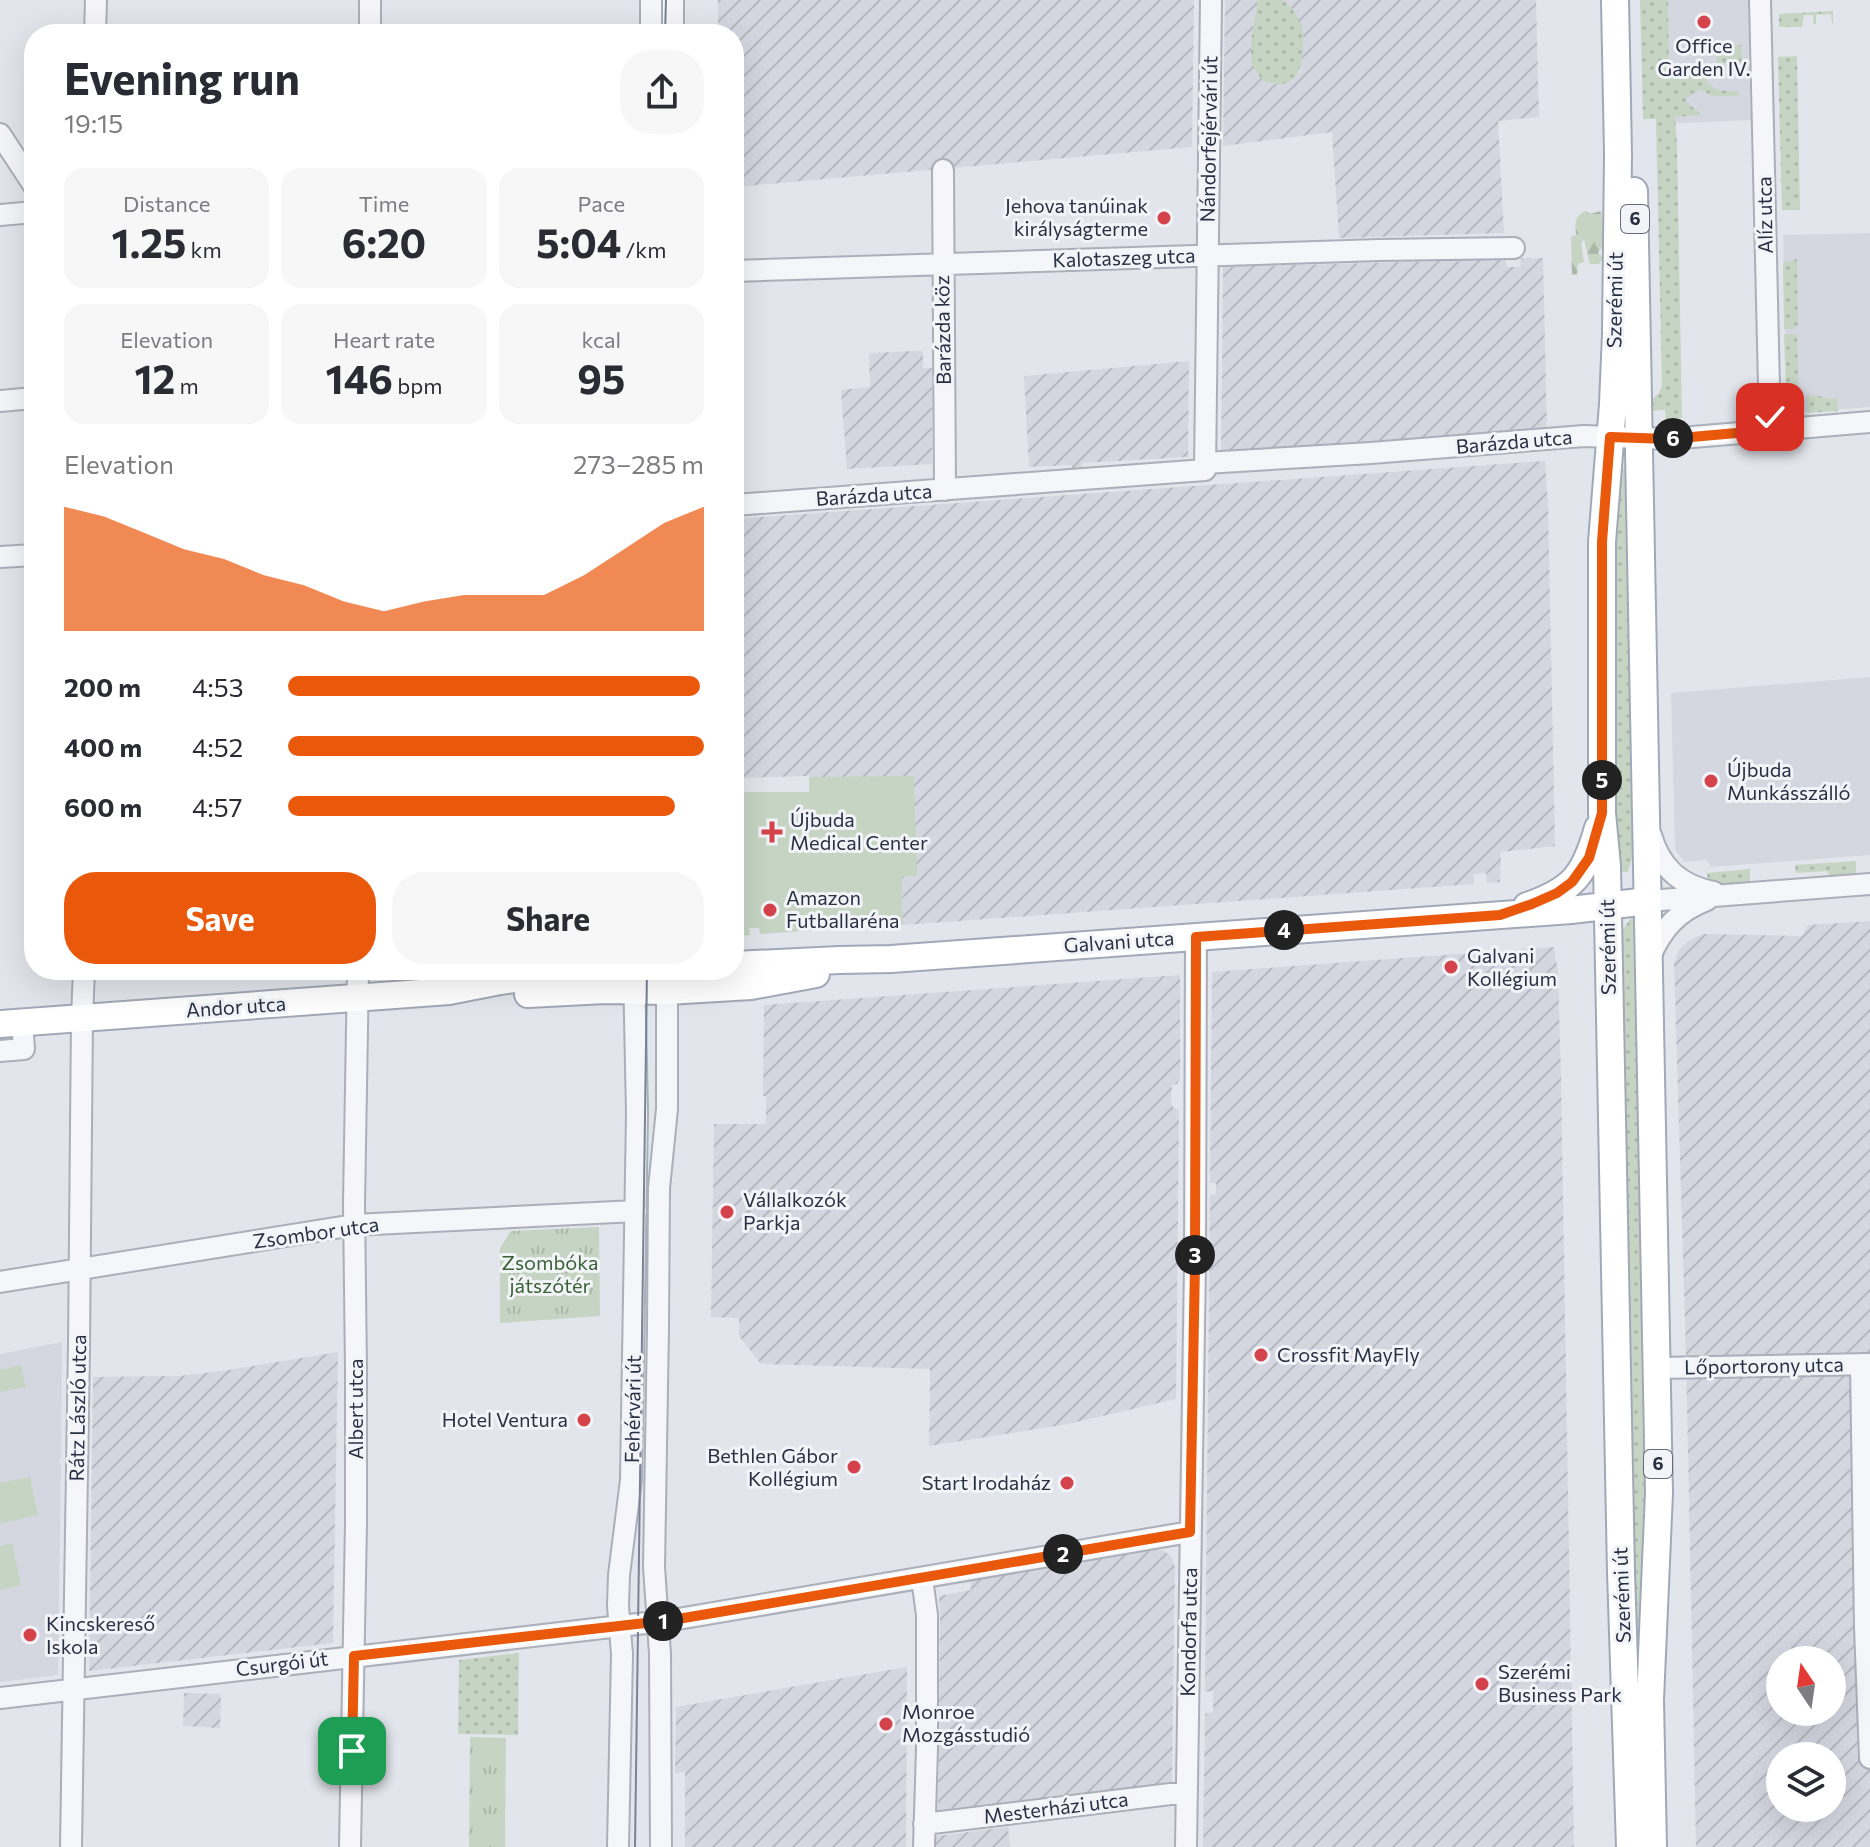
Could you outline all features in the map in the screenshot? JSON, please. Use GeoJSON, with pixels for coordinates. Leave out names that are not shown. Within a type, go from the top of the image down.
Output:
{"type":"FeatureCollection","features":[{"type":"Feature","properties":{"kind":"main road","name":"Szerémi út"},"geometry":{"type":"LineString","coordinates":[[1615,0],[1618,154],[1616,334],[1602,542],[1602,813],[1607,866],[1620,1556],[1630,1847]]}},
{"type":"Feature","properties":{"kind":"main road","name":"Szerémi út"},"geometry":{"type":"LineString","coordinates":[[1630,0],[1657,1368],[1658,1519],[1650,1700],[1653,1847]]}},
{"type":"Feature","properties":{"kind":"main road"},"geometry":{"type":"LineString","coordinates":[[1500,915],[1557,893],[1572,882],[1589,858],[1602,813]]}},
{"type":"Feature","properties":{"kind":"main road","name":"Galvani utca"},"geometry":{"type":"LineString","coordinates":[[744,965],[891,959],[1607,907],[1648,901]]}},
{"type":"Feature","properties":{"kind":"main road","name":"Galvani utca"},"geometry":{"type":"LineString","coordinates":[[667,980],[751,986],[891,959]]}},
{"type":"Feature","properties":{"kind":"main road","name":"Andor utca"},"geometry":{"type":"LineString","coordinates":[[11,1023],[449,991],[508,980]]}},
{"type":"Feature","properties":{"kind":"main road","name":"Andor utca"},"geometry":{"type":"LineString","coordinates":[[449,991],[500,995],[605,990],[634,980],[667,980]]}},
{"type":"Feature","properties":{"kind":"street"},"geometry":{"type":"LineString","coordinates":[[95,24],[96,0]]}},
{"type":"Feature","properties":{"kind":"street"},"geometry":{"type":"LineString","coordinates":[[370,0],[370,24]]}},
{"type":"Feature","properties":{"kind":"street"},"geometry":{"type":"LineString","coordinates":[[651,0],[651,24]]}},
{"type":"Feature","properties":{"kind":"street"},"geometry":{"type":"LineString","coordinates":[[673,0],[673,24]]}},
{"type":"Feature","properties":{"kind":"street","name":"Nándorfejérvári út"},"geometry":{"type":"LineString","coordinates":[[1205,467],[1211,0]]}},
{"type":"Feature","properties":{"kind":"street","name":"Alíz utca"},"geometry":{"type":"LineString","coordinates":[[1760,0],[1770,430]]}},
{"type":"Feature","properties":{"kind":"street"},"geometry":{"type":"LineString","coordinates":[[0,134],[24,171]]}},
{"type":"Feature","properties":{"kind":"street","name":"Barázda köz"},"geometry":{"type":"LineString","coordinates":[[943,170],[945,490]]}},
{"type":"Feature","properties":{"kind":"street"},"geometry":{"type":"LineString","coordinates":[[0,215],[24,213]]}},
{"type":"Feature","properties":{"kind":"street","name":"Kalotaszeg utca"},"geometry":{"type":"LineString","coordinates":[[744,271],[1385,249],[1514,248]]}},
{"type":"Feature","properties":{"kind":"street"},"geometry":{"type":"LineString","coordinates":[[0,401],[24,399]]}},
{"type":"Feature","properties":{"kind":"street","name":"Barázda utca"},"geometry":{"type":"LineString","coordinates":[[744,504],[1584,436],[1669,439],[1870,422]]}},
{"type":"Feature","properties":{"kind":"street"},"geometry":{"type":"LineString","coordinates":[[0,557],[24,556]]}},
{"type":"Feature","properties":{"kind":"street","name":"Galvani utca"},"geometry":{"type":"LineString","coordinates":[[1647,822],[1656,852],[1668,870],[1702,890],[1730,894]]}},
{"type":"Feature","properties":{"kind":"street","name":"Galvani utca"},"geometry":{"type":"LineString","coordinates":[[1648,901],[1870,884]]}},
{"type":"Feature","properties":{"kind":"street","name":"Galvani utca"},"geometry":{"type":"LineString","coordinates":[[1649,960],[1667,926],[1679,914],[1704,901],[1730,894]]}},
{"type":"Feature","properties":{"kind":"street","name":"Kondorfa utca"},"geometry":{"type":"LineString","coordinates":[[1186,1847],[1195,1264],[1196,937]]}},
{"type":"Feature","properties":{"kind":"street","name":"Rátz László utca"},"geometry":{"type":"LineString","coordinates":[[71,1847],[84,980]]}},
{"type":"Feature","properties":{"kind":"street","name":"Albert utca"},"geometry":{"type":"LineString","coordinates":[[350,1847],[358,980]]}},
{"type":"Feature","properties":{"kind":"street","name":"Fehérvári út"},"geometry":{"type":"LineString","coordinates":[[618,1847],[622,1654],[619,1575],[631,1480],[636,1211],[634,980]]}},
{"type":"Feature","properties":{"kind":"street","name":"Fehérvári út"},"geometry":{"type":"LineString","coordinates":[[661,1847],[659,1621],[654,1567],[659,1188],[667,1109],[667,980]]}},
{"type":"Feature","properties":{"kind":"street","name":"Andor utca"},"geometry":{"type":"LineString","coordinates":[[0,1051],[24,1049],[11,1023]]}},
{"type":"Feature","properties":{"kind":"street","name":"Zsombor utca"},"geometry":{"type":"LineString","coordinates":[[0,1282],[354,1225],[636,1211]]}},
{"type":"Feature","properties":{"kind":"street"},"geometry":{"type":"LineString","coordinates":[[1866,1364],[1865,1627],[1870,1758]]}},
{"type":"Feature","properties":{"kind":"street","name":"Lőportorony utca"},"geometry":{"type":"LineString","coordinates":[[1657,1368],[1866,1364]]}},
{"type":"Feature","properties":{"kind":"street","name":"Csurgói út"},"geometry":{"type":"LineString","coordinates":[[0,1698],[659,1621],[1190,1532]]}},
{"type":"Feature","properties":{"kind":"street"},"geometry":{"type":"LineString","coordinates":[[626,1535],[630,1599],[646,1616],[659,1621]]}},
{"type":"Feature","properties":{"kind":"street"},"geometry":{"type":"LineString","coordinates":[[922,1578],[927,1615],[924,1847]]}},
{"type":"Feature","properties":{"kind":"street","name":"Mesterházi utca"},"geometry":{"type":"LineString","coordinates":[[924,1824],[1187,1792]]}},
{"type":"Feature","properties":{"kind":"shaded area"},"geometry":{"type":"Polygon","coordinates":[[[718,0],[1194,0],[1192,147],[744,186],[744,24],[718,24],[718,0]]]}},
{"type":"Feature","properties":{"kind":"shaded area"},"geometry":{"type":"Polygon","coordinates":[[[1225,0],[1258,0],[1251,40],[1267,82],[1274,84],[1291,80],[1301,70],[1296,15],[1284,0],[1536,0],[1539,117],[1498,121],[1504,233],[1339,238],[1332,132],[1223,146],[1225,0]]]}},
{"type":"Feature","properties":{"kind":"shaded area"},"geometry":{"type":"Polygon","coordinates":[[[1658,0],[1748,0],[1751,120],[1662,124],[1658,0]]]}},
{"type":"Feature","properties":{"kind":"shaded area"},"geometry":{"type":"Polygon","coordinates":[[[1870,233],[1870,407],[1787,413],[1783,235],[1870,233]]]}},
{"type":"Feature","properties":{"kind":"shaded area"},"geometry":{"type":"Polygon","coordinates":[[[1521,258],[1543,258],[1547,431],[1221,454],[1223,267],[1505,259],[1507,267],[1520,267],[1521,258]]]}},
{"type":"Feature","properties":{"kind":"shaded area"},"geometry":{"type":"Polygon","coordinates":[[[923,351],[923,368],[932,368],[932,464],[847,469],[841,390],[870,387],[869,353],[923,351]]]}},
{"type":"Feature","properties":{"kind":"shaded area"},"geometry":{"type":"Polygon","coordinates":[[[1189,361],[1188,457],[1082,463],[1082,468],[1072,468],[1071,465],[1029,467],[1024,376],[1189,361]]]}},
{"type":"Feature","properties":{"kind":"shaded area"},"geometry":{"type":"Polygon","coordinates":[[[1545,461],[1555,846],[1501,852],[1500,882],[1487,883],[1486,873],[1474,874],[1474,884],[903,925],[902,877],[917,876],[811,777],[744,778],[744,518],[1545,461]]]}},
{"type":"Feature","properties":{"kind":"shaded area"},"geometry":{"type":"Polygon","coordinates":[[[1870,677],[1870,855],[1711,867],[1707,860],[1684,862],[1675,849],[1671,693],[1870,677]]]}},
{"type":"Feature","properties":{"kind":"shaded area"},"geometry":{"type":"Polygon","coordinates":[[[1870,921],[1870,1847],[1696,1847],[1674,963],[1679,950],[1688,941],[1703,934],[1802,936],[1808,925],[1870,921]]]}},
{"type":"Feature","properties":{"kind":"shaded area"},"geometry":{"type":"Polygon","coordinates":[[[1554,947],[1558,972],[1561,1079],[1574,1847],[1203,1847],[1205,1714],[1213,1712],[1213,1691],[1205,1692],[1210,1195],[1216,1194],[1216,1183],[1210,1183],[1212,972],[1554,947]]]}},
{"type":"Feature","properties":{"kind":"shaded area"},"geometry":{"type":"Polygon","coordinates":[[[1180,975],[1180,1078],[1177,1084],[1172,1085],[1171,1102],[1179,1110],[1176,1399],[1068,1424],[929,1446],[930,1369],[761,1364],[739,1336],[739,1318],[711,1317],[714,1124],[766,1124],[766,1096],[763,1096],[764,1005],[1180,975]]]}},
{"type":"Feature","properties":{"kind":"shaded area"},"geometry":{"type":"Polygon","coordinates":[[[62,1342],[58,1675],[0,1682],[0,1354],[62,1342]]]}},
{"type":"Feature","properties":{"kind":"shaded area"},"geometry":{"type":"Polygon","coordinates":[[[338,1352],[333,1643],[89,1671],[93,1377],[179,1376],[338,1352]]]}},
{"type":"Feature","properties":{"kind":"shaded area"},"geometry":{"type":"Polygon","coordinates":[[[1155,1549],[1169,1554],[1175,1567],[1172,1783],[938,1810],[939,1596],[971,1590],[970,1581],[1155,1549]]]}},
{"type":"Feature","properties":{"kind":"shaded area"},"geometry":{"type":"Polygon","coordinates":[[[907,1667],[906,1847],[685,1847],[685,1772],[675,1773],[676,1707],[907,1667]]]}},
{"type":"Feature","properties":{"kind":"shaded area"},"geometry":{"type":"Polygon","coordinates":[[[184,1693],[221,1694],[220,1728],[183,1726],[184,1693]]]}},
{"type":"Feature","properties":{"kind":"shaded area"},"geometry":{"type":"Polygon","coordinates":[[[1008,1827],[1010,1847],[936,1847],[936,1836],[1008,1827]]]}},
{"type":"Feature","properties":{"kind":"green space"},"geometry":{"type":"Polygon","coordinates":[[[1258,0],[1284,0],[1301,22],[1303,55],[1298,72],[1289,82],[1282,84],[1262,80],[1253,67],[1251,40],[1258,0]]]}},
{"type":"Feature","properties":{"kind":"green space"},"geometry":{"type":"Polygon","coordinates":[[[1640,0],[1668,0],[1669,72],[1673,79],[1679,79],[1679,73],[1705,72],[1712,86],[1738,91],[1738,96],[1712,96],[1700,89],[1685,99],[1700,115],[1675,117],[1682,418],[1666,419],[1665,410],[1647,411],[1647,404],[1662,386],[1656,119],[1643,119],[1640,0]]]}},
{"type":"Feature","properties":{"kind":"green space"},"geometry":{"type":"Polygon","coordinates":[[[1833,11],[1833,23],[1831,14],[1816,15],[1816,24],[1813,15],[1804,15],[1802,27],[1779,27],[1779,14],[1833,11]]]}},
{"type":"Feature","properties":{"kind":"green space"},"geometry":{"type":"Polygon","coordinates":[[[1741,45],[1742,65],[1722,63],[1717,66],[1717,46],[1741,45]]]}},
{"type":"Feature","properties":{"kind":"green space"},"geometry":{"type":"Polygon","coordinates":[[[1797,56],[1800,210],[1782,210],[1778,57],[1797,56]]]}},
{"type":"Feature","properties":{"kind":"green space"},"geometry":{"type":"Polygon","coordinates":[[[1586,211],[1590,214],[1601,211],[1605,242],[1598,253],[1604,258],[1599,264],[1590,264],[1584,239],[1581,244],[1584,262],[1578,264],[1577,275],[1572,275],[1571,237],[1576,235],[1577,217],[1586,211]]]}},
{"type":"Feature","properties":{"kind":"green space"},"geometry":{"type":"Polygon","coordinates":[[[1797,259],[1798,324],[1794,329],[1784,329],[1783,263],[1797,259]]]}},
{"type":"Feature","properties":{"kind":"green space"},"geometry":{"type":"Polygon","coordinates":[[[1784,334],[1797,334],[1799,391],[1786,392],[1784,334]]]}},
{"type":"Feature","properties":{"kind":"green space"},"geometry":{"type":"Polygon","coordinates":[[[1806,396],[1837,398],[1838,411],[1807,413],[1806,396]]]}},
{"type":"Feature","properties":{"kind":"green space"},"geometry":{"type":"Polygon","coordinates":[[[1615,469],[1625,469],[1629,579],[1633,854],[1628,872],[1614,872],[1615,469]]]}},
{"type":"Feature","properties":{"kind":"green space"},"geometry":{"type":"Polygon","coordinates":[[[809,776],[914,776],[917,876],[902,877],[903,925],[760,934],[759,928],[749,928],[750,935],[744,935],[744,792],[809,792],[809,776]]]}},
{"type":"Feature","properties":{"kind":"green space"},"geometry":{"type":"Polygon","coordinates":[[[1856,861],[1856,875],[1830,877],[1827,871],[1796,873],[1795,865],[1856,861]]]}},
{"type":"Feature","properties":{"kind":"green space"},"geometry":{"type":"Polygon","coordinates":[[[1750,869],[1750,882],[1714,885],[1708,881],[1707,873],[1750,869]]]}},
{"type":"Feature","properties":{"kind":"green space"},"geometry":{"type":"Polygon","coordinates":[[[1640,913],[1651,1496],[1644,1649],[1637,1650],[1631,1595],[1621,932],[1634,914],[1640,913]]]}},
{"type":"Feature","properties":{"kind":"green space","name":"Zsombóka játszótér"},"geometry":{"type":"Polygon","coordinates":[[[599,1227],[600,1316],[500,1323],[500,1248],[511,1231],[599,1227]]]}},
{"type":"Feature","properties":{"kind":"green space"},"geometry":{"type":"Polygon","coordinates":[[[571,1282],[587,1289],[591,1306],[556,1305],[559,1290],[571,1282]]]}},
{"type":"Feature","properties":{"kind":"green space"},"geometry":{"type":"Polygon","coordinates":[[[21,1365],[26,1387],[0,1392],[0,1370],[21,1365]]]}},
{"type":"Feature","properties":{"kind":"green space"},"geometry":{"type":"Polygon","coordinates":[[[30,1477],[38,1515],[0,1524],[0,1483],[30,1477]]]}},
{"type":"Feature","properties":{"kind":"green space"},"geometry":{"type":"Polygon","coordinates":[[[12,1543],[21,1585],[0,1590],[0,1546],[12,1543]]]}},
{"type":"Feature","properties":{"kind":"green space"},"geometry":{"type":"Polygon","coordinates":[[[519,1653],[518,1735],[458,1734],[459,1660],[519,1653]]]}},
{"type":"Feature","properties":{"kind":"green space"},"geometry":{"type":"Polygon","coordinates":[[[470,1737],[506,1738],[505,1847],[469,1847],[470,1737]]]}},
{"type":"Feature","properties":{"kind":"tram line"},"geometry":{"type":"LineString","coordinates":[[665,24],[666,0]]}},
{"type":"Feature","properties":{"kind":"tram line"},"geometry":{"type":"LineString","coordinates":[[635,1847],[647,980]]}},
{"type":"Feature","properties":{"kind":"place","name":"Office Garden IV."},"geometry":{"type":"Point","coordinates":[1704,22]}},
{"type":"Feature","properties":{"kind":"place","name":"Jehova tanúinak királyságterme"},"geometry":{"type":"Point","coordinates":[1164,218]}},
{"type":"Feature","properties":{"kind":"place","name":"Újbuda Munkásszálló"},"geometry":{"type":"Point","coordinates":[1711,781]}},
{"type":"Feature","properties":{"kind":"place","name":"Újbuda Medical Center"},"geometry":{"type":"Point","coordinates":[772,832]}},
{"type":"Feature","properties":{"kind":"place","name":"Amazon Futballaréna"},"geometry":{"type":"Point","coordinates":[770,910]}},
{"type":"Feature","properties":{"kind":"place","name":"Galvani Kollégium"},"geometry":{"type":"Point","coordinates":[1451,967]}},
{"type":"Feature","properties":{"kind":"place","name":"Vállalkozók Parkja"},"geometry":{"type":"Point","coordinates":[727,1212]}},
{"type":"Feature","properties":{"kind":"place","name":"Crossfit MayFly"},"geometry":{"type":"Point","coordinates":[1261,1355]}},
{"type":"Feature","properties":{"kind":"place","name":"Hotel Ventura"},"geometry":{"type":"Point","coordinates":[584,1420]}},
{"type":"Feature","properties":{"kind":"place","name":"Bethlen Gábor Kollégium"},"geometry":{"type":"Point","coordinates":[854,1467]}},
{"type":"Feature","properties":{"kind":"place","name":"Start Irodaház"},"geometry":{"type":"Point","coordinates":[1067,1483]}},
{"type":"Feature","properties":{"kind":"place","name":"Kincskereső Iskola"},"geometry":{"type":"Point","coordinates":[30,1635]}},
{"type":"Feature","properties":{"kind":"place","name":"Szerémi Business Park"},"geometry":{"type":"Point","coordinates":[1482,1684]}},
{"type":"Feature","properties":{"kind":"place","name":"Monroe Mozgásstudió"},"geometry":{"type":"Point","coordinates":[886,1724]}},
{"type":"Feature","properties":{"kind":"route"},"geometry":{"type":"LineString","coordinates":[[352,1751],[354,1656],[672,1620],[1190,1532],[1196,937],[1500,915],[1557,893],[1572,882],[1589,858],[1602,813],[1602,542],[1610,437],[1669,439],[1770,430],[1770,417]]}}]}
